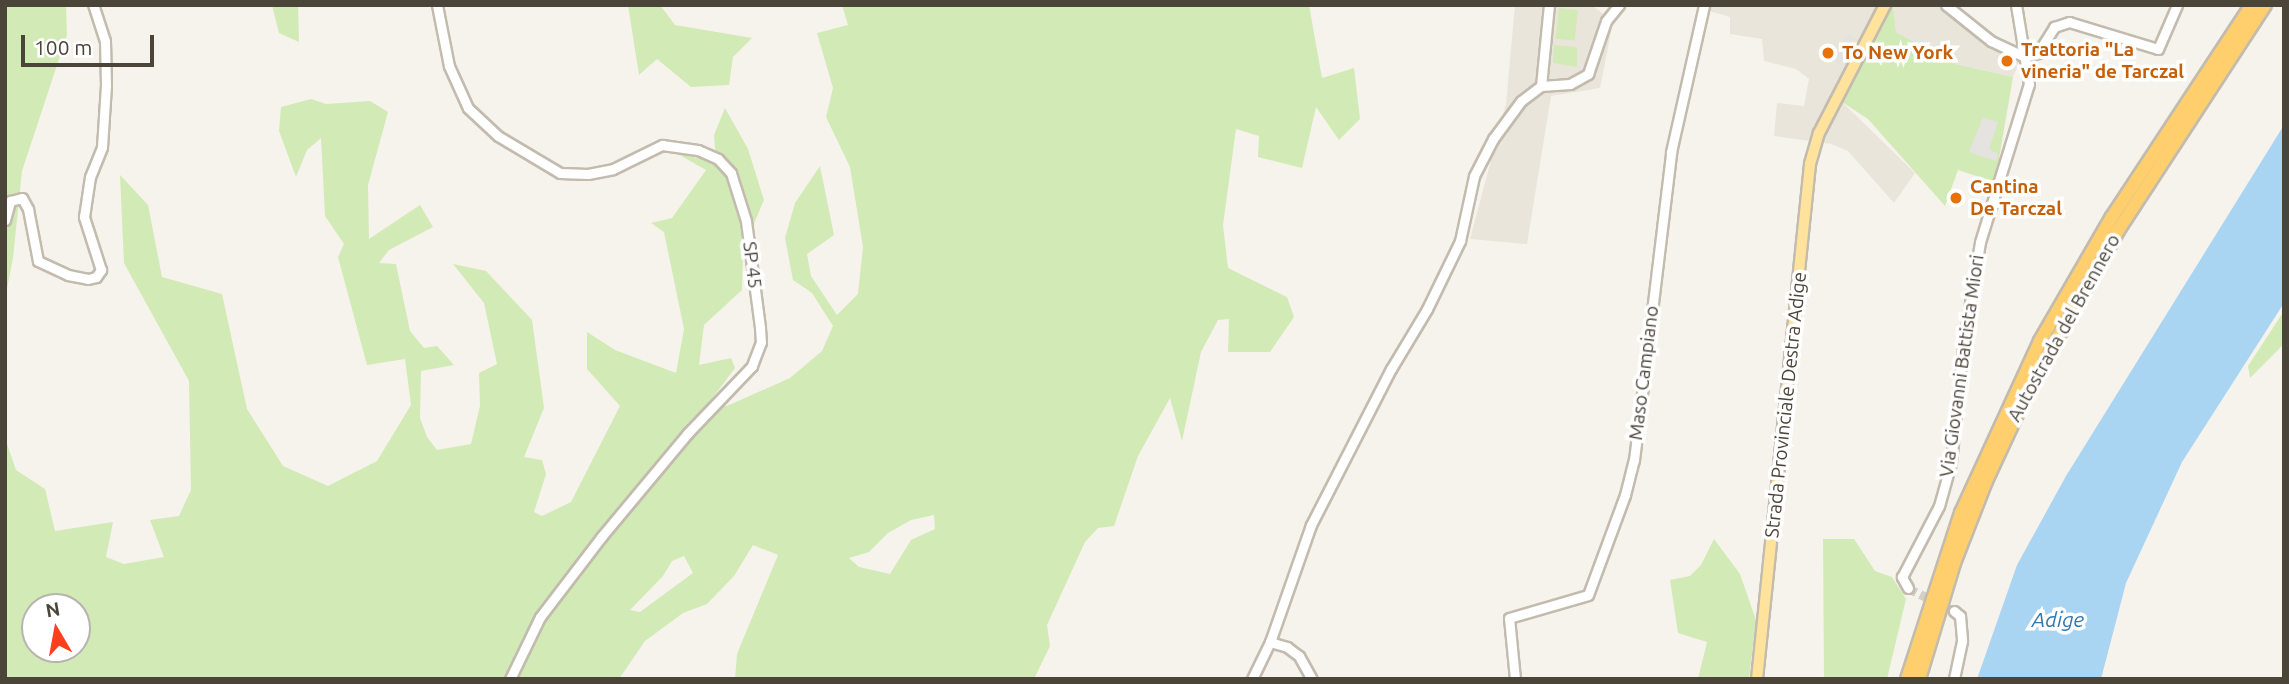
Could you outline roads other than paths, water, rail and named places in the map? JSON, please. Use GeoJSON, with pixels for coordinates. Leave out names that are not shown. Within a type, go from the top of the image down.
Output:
{"type":"FeatureCollection","features":[{"type":"Feature","properties":{"kind":"highway","name":"Autostrada del Brennero"},"geometry":{"type":"LineString","coordinates":[[1907,679],[1961,513],[1992,438],[2040,341],[2112,217],[2252,5]]}},
{"type":"Feature","properties":{"kind":"highway","name":"Autostrada del Brennero"},"geometry":{"type":"LineString","coordinates":[[1919,679],[1954,563],[1991,469],[2030,386],[2117,232],[2265,5]]}},
{"type":"Feature","properties":{"kind":"main road","name":"Strada Provinciale Destra Adige"},"geometry":{"type":"LineString","coordinates":[[1757,679],[1810,164],[1819,133],[1885,5]]}},
{"type":"Feature","properties":{"kind":"street"},"geometry":{"type":"LineString","coordinates":[[5,220],[10,201],[22,198],[28,209],[38,261],[68,275],[88,279],[96,277],[101,270],[101,261],[84,217],[90,177],[102,148],[106,85],[105,41],[93,5]]}},
{"type":"Feature","properties":{"kind":"street","name":"SP 45"},"geometry":{"type":"LineString","coordinates":[[436,5],[449,66],[468,108],[498,136],[559,173],[588,174],[612,169],[662,145],[698,150],[718,159],[731,173],[746,221],[760,328],[761,342],[752,366],[687,434],[594,546],[540,617],[510,679]]}},
{"type":"Feature","properties":{"kind":"street"},"geometry":{"type":"LineString","coordinates":[[1541,86],[1540,66],[1549,5]]}},
{"type":"Feature","properties":{"kind":"street"},"geometry":{"type":"LineString","coordinates":[[1252,679],[1270,642],[1311,525],[1391,369],[1427,309],[1460,241],[1474,176],[1493,139],[1521,101],[1541,86],[1570,84],[1588,74],[1606,21],[1619,5]]}},
{"type":"Feature","properties":{"kind":"street","name":"Maso Campiano"},"geometry":{"type":"LineString","coordinates":[[1515,679],[1509,618],[1588,595],[1625,495],[1634,460],[1671,152],[1704,5]]}},
{"type":"Feature","properties":{"kind":"street"},"geometry":{"type":"LineString","coordinates":[[1946,5],[1991,41],[2025,57],[2038,53],[2053,27],[2069,22],[2158,49],[2177,5]]}},
{"type":"Feature","properties":{"kind":"street"},"geometry":{"type":"LineString","coordinates":[[2015,5],[2025,57]]}},
{"type":"Feature","properties":{"kind":"street","name":"Via Giovanni Battista Miori"},"geometry":{"type":"LineString","coordinates":[[1908,588],[1902,577],[1940,506],[1951,463],[1963,346],[1980,243],[2029,84],[2025,57]]}},
{"type":"Feature","properties":{"kind":"street"},"geometry":{"type":"LineString","coordinates":[[1954,611],[1960,616],[1962,641],[1954,679]]}},
{"type":"Feature","properties":{"kind":"street"},"geometry":{"type":"LineString","coordinates":[[1270,642],[1287,647],[1299,656],[1312,679]]}},
{"type":"Feature","properties":{"kind":"water","name":"Adige"},"geometry":{"type":"Polygon","coordinates":[[[2284,125],[2284,303],[2182,462],[2126,583],[2101,679],[1977,679],[2017,565],[2066,476],[2284,125]]]}},
{"type":"Feature","properties":{"kind":"tunnel"},"geometry":{"type":"LineString","coordinates":[[1908,588],[1954,611]]}},
{"type":"Feature","properties":{"kind":"place","name":"To New York"},"geometry":{"type":"Point","coordinates":[1828,53]}},
{"type":"Feature","properties":{"kind":"place","name":"Trattoria \"La vineria\" de Tarczal"},"geometry":{"type":"Point","coordinates":[2007,61]}},
{"type":"Feature","properties":{"kind":"place","name":"Cantina De Tarczal"},"geometry":{"type":"Point","coordinates":[1956,198]}}]}
